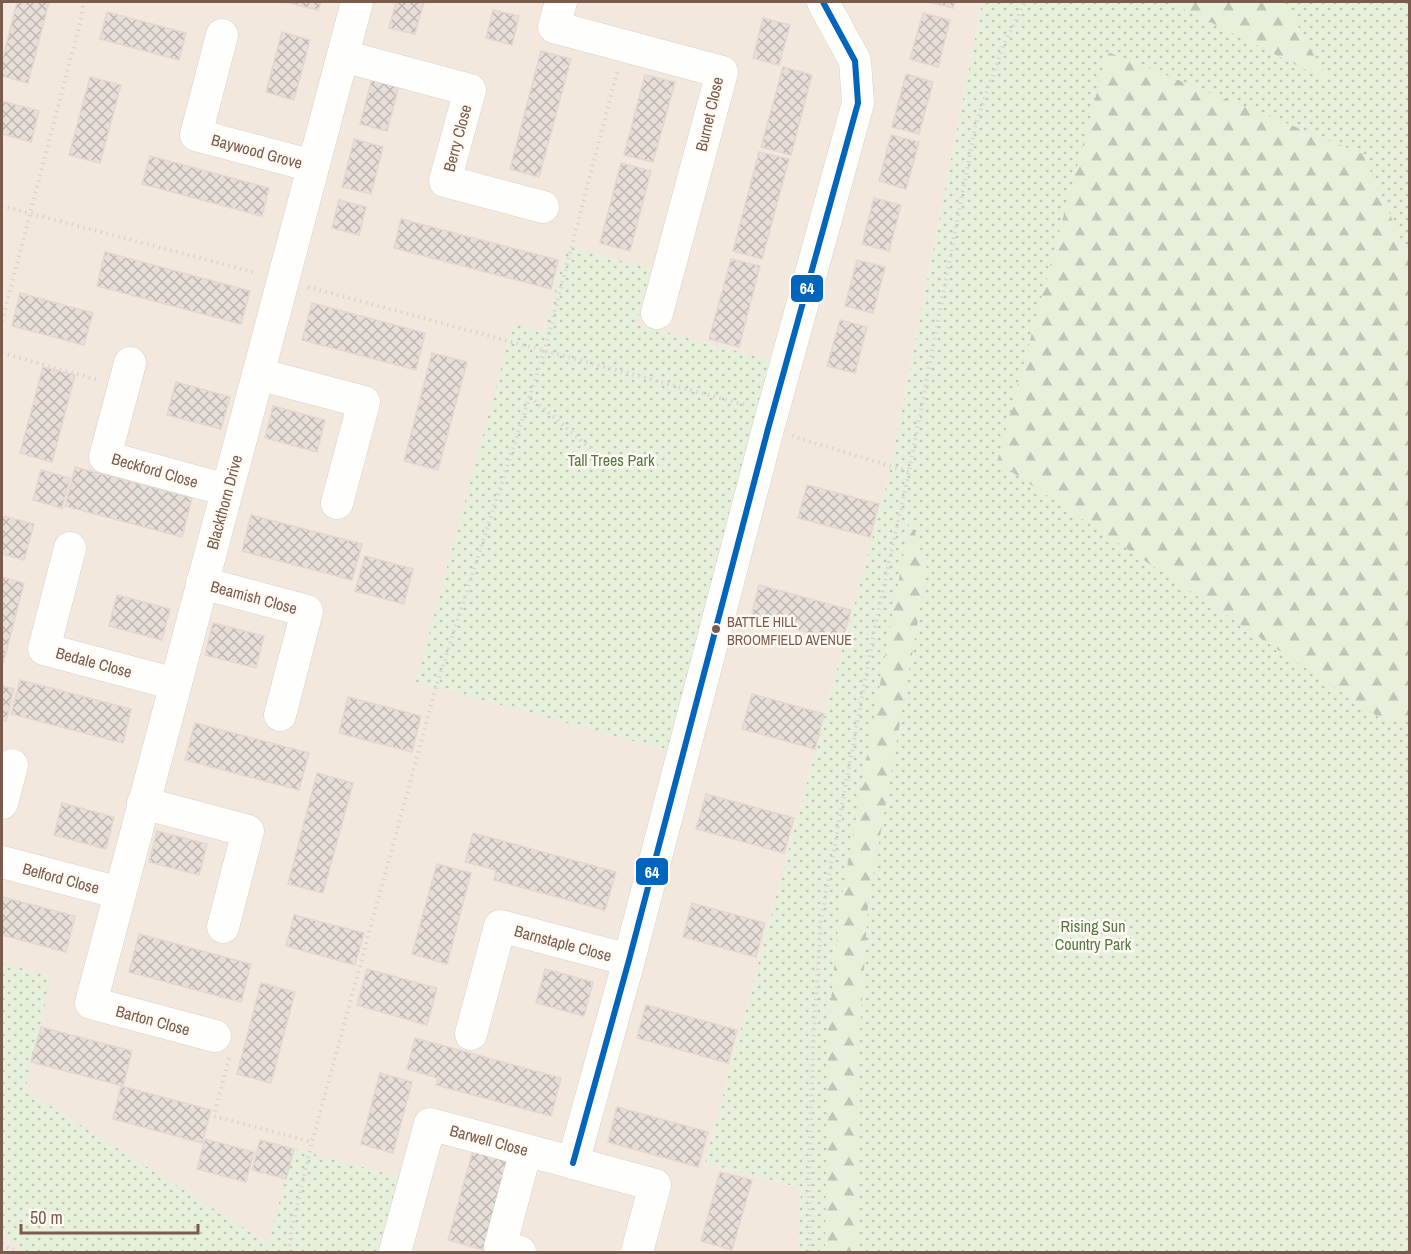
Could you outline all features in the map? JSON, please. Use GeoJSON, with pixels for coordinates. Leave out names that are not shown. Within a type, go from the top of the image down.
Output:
{"type":"FeatureCollection","features":[{"type":"Feature","properties":{"kind":"street","name":"Blackthorn Drive"},"geometry":{"type":"LineString","coordinates":[[91,1003],[357,2]]}},
{"type":"Feature","properties":{"kind":"street","name":"Burnet Close"},"geometry":{"type":"LineString","coordinates":[[561,2],[554,27],[722,72],[657,313]]}},
{"type":"Feature","properties":{"kind":"street"},"geometry":{"type":"LineString","coordinates":[[573,1163],[858,103],[855,61],[823,2]]}},
{"type":"Feature","properties":{"kind":"street","name":"Baywood Grove"},"geometry":{"type":"LineString","coordinates":[[222,34],[196,135],[314,166]]}},
{"type":"Feature","properties":{"kind":"street","name":"Berry Close"},"geometry":{"type":"LineString","coordinates":[[343,56],[470,90],[445,181],[543,207]]}},
{"type":"Feature","properties":{"kind":"street"},"geometry":{"type":"LineString","coordinates":[[258,374],[364,402],[337,503]]}},
{"type":"Feature","properties":{"kind":"street","name":"Beckford Close"},"geometry":{"type":"LineString","coordinates":[[126,375],[105,457],[227,490]]}},
{"type":"Feature","properties":{"kind":"street","name":"Bedale Close"},"geometry":{"type":"LineString","coordinates":[[70,548],[44,649],[175,684]]}},
{"type":"Feature","properties":{"kind":"street","name":"Beamish Close"},"geometry":{"type":"LineString","coordinates":[[202,583],[308,611],[280,715]]}},
{"type":"Feature","properties":{"kind":"street"},"geometry":{"type":"LineString","coordinates":[[2,804],[12,765]]}},
{"type":"Feature","properties":{"kind":"street"},"geometry":{"type":"LineString","coordinates":[[143,803],[248,831],[223,927]]}},
{"type":"Feature","properties":{"kind":"street","name":"Belford Close"},"geometry":{"type":"LineString","coordinates":[[2,862],[120,893]]}},
{"type":"Feature","properties":{"kind":"street","name":"Barnstaple Close"},"geometry":{"type":"LineString","coordinates":[[471,1034],[500,926],[629,960]]}},
{"type":"Feature","properties":{"kind":"street","name":"Barton Close"},"geometry":{"type":"LineString","coordinates":[[91,1003],[215,1036]]}},
{"type":"Feature","properties":{"kind":"street","name":"Barwell Close"},"geometry":{"type":"LineString","coordinates":[[395,1252],[430,1124],[655,1185],[637,1252]]}},
{"type":"Feature","properties":{"kind":"street"},"geometry":{"type":"LineString","coordinates":[[520,1252],[500,1247],[526,1150]]}},
{"type":"Feature","properties":{"kind":"path"},"geometry":{"type":"LineString","coordinates":[[2,321],[82,15],[83,2]]}},
{"type":"Feature","properties":{"kind":"path"},"geometry":{"type":"LineString","coordinates":[[810,1252],[809,1173],[813,1047],[821,919],[875,627],[909,472],[976,123],[1003,46],[1025,2]]}},
{"type":"Feature","properties":{"kind":"path"},"geometry":{"type":"LineString","coordinates":[[289,1252],[291,1232],[312,1142],[436,687],[530,397],[624,46]]}},
{"type":"Feature","properties":{"kind":"path"},"geometry":{"type":"LineString","coordinates":[[2,206],[544,349],[771,421],[909,472]]}},
{"type":"Feature","properties":{"kind":"path"},"geometry":{"type":"LineString","coordinates":[[2,353],[126,375]]}},
{"type":"Feature","properties":{"kind":"path"},"geometry":{"type":"LineString","coordinates":[[530,397],[594,451]]}},
{"type":"Feature","properties":{"kind":"path"},"geometry":{"type":"LineString","coordinates":[[215,1036],[234,1041],[214,1116],[312,1142]]}},
{"type":"Feature","properties":{"kind":"path"},"geometry":{"type":"LineString","coordinates":[[2,1244],[15,1252]]}},
{"type":"Feature","properties":{"kind":"shaded area"},"geometry":{"type":"Polygon","coordinates":[[[2,2],[982,2],[889,475],[705,1163],[801,1188],[798,1252],[2,1252],[2,2]]]}},
{"type":"Feature","properties":{"kind":"green space","name":"Rising Sun Country Park"},"geometry":{"type":"Polygon","coordinates":[[[982,2],[1409,2],[1409,1252],[798,1252],[801,1188],[705,1163],[889,475],[982,2]]]}},
{"type":"Feature","properties":{"kind":"green space"},"geometry":{"type":"Polygon","coordinates":[[[1170,2],[1285,2],[1328,81],[1170,2]]]}},
{"type":"Feature","properties":{"kind":"green space"},"geometry":{"type":"Polygon","coordinates":[[[1108,52],[1363,154],[1409,257],[1409,719],[1386,722],[997,462],[1108,52]]]}},
{"type":"Feature","properties":{"kind":"green space","name":"Tall Trees Park"},"geometry":{"type":"Polygon","coordinates":[[[567,246],[651,269],[636,324],[773,361],[667,750],[416,682],[513,324],[544,332],[567,246]]]}},
{"type":"Feature","properties":{"kind":"green space"},"geometry":{"type":"Polygon","coordinates":[[[910,518],[927,569],[868,905],[856,1098],[859,1252],[825,1252],[828,1032],[840,906],[910,518]]]}},
{"type":"Feature","properties":{"kind":"green space"},"geometry":{"type":"Polygon","coordinates":[[[2,963],[50,976],[41,1027],[25,1090],[268,1243],[294,1149],[404,1178],[385,1252],[23,1252],[17,1245],[2,1237],[2,963]]]}},
{"type":"Feature","properties":{"kind":"building"},"geometry":{"type":"Polygon","coordinates":[[[17,2],[49,2],[28,83],[2,76],[2,61],[17,2]]]}},
{"type":"Feature","properties":{"kind":"building"},"geometry":{"type":"Polygon","coordinates":[[[285,2],[321,2],[318,10],[285,2]]]}},
{"type":"Feature","properties":{"kind":"building"},"geometry":{"type":"Polygon","coordinates":[[[396,2],[424,2],[415,34],[389,28],[396,2]]]}},
{"type":"Feature","properties":{"kind":"building"},"geometry":{"type":"Polygon","coordinates":[[[929,2],[955,2],[953,8],[929,2]]]}},
{"type":"Feature","properties":{"kind":"building"},"geometry":{"type":"Polygon","coordinates":[[[493,10],[519,16],[512,45],[486,38],[493,10]]]}},
{"type":"Feature","properties":{"kind":"building"},"geometry":{"type":"Polygon","coordinates":[[[107,12],[186,33],[179,60],[100,39],[107,12]]]}},
{"type":"Feature","properties":{"kind":"building"},"geometry":{"type":"Polygon","coordinates":[[[923,13],[950,20],[938,67],[910,59],[923,13]]]}},
{"type":"Feature","properties":{"kind":"building"},"geometry":{"type":"Polygon","coordinates":[[[763,18],[790,25],[779,65],[753,58],[763,18]]]}},
{"type":"Feature","properties":{"kind":"building"},"geometry":{"type":"Polygon","coordinates":[[[282,32],[310,40],[294,100],[266,92],[282,32]]]}},
{"type":"Feature","properties":{"kind":"building"},"geometry":{"type":"Polygon","coordinates":[[[541,51],[571,59],[539,177],[510,169],[541,51]]]}},
{"type":"Feature","properties":{"kind":"building"},"geometry":{"type":"Polygon","coordinates":[[[783,67],[812,75],[791,155],[761,147],[783,67]]]}},
{"type":"Feature","properties":{"kind":"building"},"geometry":{"type":"Polygon","coordinates":[[[906,74],[933,82],[919,134],[892,127],[906,74]]]}},
{"type":"Feature","properties":{"kind":"building"},"geometry":{"type":"Polygon","coordinates":[[[645,75],[675,82],[653,162],[624,155],[645,75]]]}},
{"type":"Feature","properties":{"kind":"building"},"geometry":{"type":"Polygon","coordinates":[[[90,77],[121,85],[100,163],[69,155],[90,77]]]}},
{"type":"Feature","properties":{"kind":"building"},"geometry":{"type":"Polygon","coordinates":[[[372,79],[399,86],[387,131],[360,124],[372,79]]]}},
{"type":"Feature","properties":{"kind":"building"},"geometry":{"type":"Polygon","coordinates":[[[2,101],[39,111],[31,142],[2,134],[2,101]]]}},
{"type":"Feature","properties":{"kind":"building"},"geometry":{"type":"Polygon","coordinates":[[[891,135],[919,142],[906,189],[879,181],[891,135]]]}},
{"type":"Feature","properties":{"kind":"building"},"geometry":{"type":"Polygon","coordinates":[[[354,139],[383,147],[371,194],[342,187],[354,139]]]}},
{"type":"Feature","properties":{"kind":"building"},"geometry":{"type":"Polygon","coordinates":[[[759,152],[789,159],[762,259],[733,251],[759,152]]]}},
{"type":"Feature","properties":{"kind":"building"},"geometry":{"type":"Polygon","coordinates":[[[150,156],[269,188],[262,216],[142,184],[150,156]]]}},
{"type":"Feature","properties":{"kind":"building"},"geometry":{"type":"Polygon","coordinates":[[[621,163],[651,171],[630,251],[600,243],[621,163]]]}},
{"type":"Feature","properties":{"kind":"building"},"geometry":{"type":"Polygon","coordinates":[[[874,198],[901,205],[889,251],[862,244],[874,198]]]}},
{"type":"Feature","properties":{"kind":"building"},"geometry":{"type":"Polygon","coordinates":[[[339,200],[366,207],[359,235],[332,228],[339,200]]]}},
{"type":"Feature","properties":{"kind":"building"},"geometry":{"type":"Polygon","coordinates":[[[401,219],[558,260],[551,289],[394,248],[401,219]]]}},
{"type":"Feature","properties":{"kind":"building"},"geometry":{"type":"Polygon","coordinates":[[[105,252],[250,291],[241,324],[97,286],[105,252]]]}},
{"type":"Feature","properties":{"kind":"building"},"geometry":{"type":"Polygon","coordinates":[[[731,259],[760,266],[739,347],[709,339],[731,259]]]}},
{"type":"Feature","properties":{"kind":"building"},"geometry":{"type":"Polygon","coordinates":[[[857,260],[885,267],[873,313],[845,306],[857,260]]]}},
{"type":"Feature","properties":{"kind":"building"},"geometry":{"type":"Polygon","coordinates":[[[20,293],[93,313],[84,345],[12,326],[20,293]]]}},
{"type":"Feature","properties":{"kind":"building"},"geometry":{"type":"Polygon","coordinates":[[[312,303],[425,333],[416,370],[302,340],[312,303]]]}},
{"type":"Feature","properties":{"kind":"building"},"geometry":{"type":"Polygon","coordinates":[[[840,320],[867,327],[855,373],[827,366],[840,320]]]}},
{"type":"Feature","properties":{"kind":"building"},"geometry":{"type":"Polygon","coordinates":[[[432,353],[467,362],[438,470],[404,461],[432,353]]]}},
{"type":"Feature","properties":{"kind":"building"},"geometry":{"type":"Polygon","coordinates":[[[43,367],[75,375],[52,462],[20,453],[43,367]]]}},
{"type":"Feature","properties":{"kind":"building"},"geometry":{"type":"Polygon","coordinates":[[[176,382],[230,397],[221,429],[167,415],[176,382]]]}},
{"type":"Feature","properties":{"kind":"building"},"geometry":{"type":"Polygon","coordinates":[[[273,406],[325,420],[317,452],[265,438],[273,406]]]}},
{"type":"Feature","properties":{"kind":"building"},"geometry":{"type":"Polygon","coordinates":[[[75,467],[192,498],[182,537],[65,506],[75,467]]]}},
{"type":"Feature","properties":{"kind":"building"},"geometry":{"type":"Polygon","coordinates":[[[41,470],[70,478],[62,508],[33,500],[41,470]]]}},
{"type":"Feature","properties":{"kind":"building"},"geometry":{"type":"Polygon","coordinates":[[[807,485],[879,504],[870,537],[798,518],[807,485]]]}},
{"type":"Feature","properties":{"kind":"building"},"geometry":{"type":"Polygon","coordinates":[[[251,515],[362,544],[352,580],[242,551],[251,515]]]}},
{"type":"Feature","properties":{"kind":"building"},"geometry":{"type":"Polygon","coordinates":[[[2,516],[34,524],[24,560],[2,554],[2,516]]]}},
{"type":"Feature","properties":{"kind":"building"},"geometry":{"type":"Polygon","coordinates":[[[365,556],[413,569],[404,604],[355,591],[365,556]]]}},
{"type":"Feature","properties":{"kind":"building"},"geometry":{"type":"Polygon","coordinates":[[[2,577],[24,583],[2,668],[2,577]]]}},
{"type":"Feature","properties":{"kind":"building"},"geometry":{"type":"Polygon","coordinates":[[[759,585],[851,610],[842,642],[751,617],[759,585]]]}},
{"type":"Feature","properties":{"kind":"building"},"geometry":{"type":"Polygon","coordinates":[[[117,595],[170,609],[162,640],[109,626],[117,595]]]}},
{"type":"Feature","properties":{"kind":"building"},"geometry":{"type":"Polygon","coordinates":[[[213,623],[264,636],[256,668],[205,655],[213,623]]]}},
{"type":"Feature","properties":{"kind":"building"},"geometry":{"type":"Polygon","coordinates":[[[20,680],[131,709],[123,743],[11,714],[20,680]]]}},
{"type":"Feature","properties":{"kind":"building"},"geometry":{"type":"Polygon","coordinates":[[[2,686],[14,689],[6,721],[2,720],[2,686]]]}},
{"type":"Feature","properties":{"kind":"building"},"geometry":{"type":"Polygon","coordinates":[[[752,694],[824,714],[815,749],[742,729],[752,694]]]}},
{"type":"Feature","properties":{"kind":"building"},"geometry":{"type":"Polygon","coordinates":[[[348,697],[421,716],[412,752],[339,733],[348,697]]]}},
{"type":"Feature","properties":{"kind":"building"},"geometry":{"type":"Polygon","coordinates":[[[195,723],[309,753],[299,790],[185,760],[195,723]]]}},
{"type":"Feature","properties":{"kind":"building"},"geometry":{"type":"Polygon","coordinates":[[[317,773],[353,783],[323,893],[288,884],[317,773]]]}},
{"type":"Feature","properties":{"kind":"building"},"geometry":{"type":"Polygon","coordinates":[[[706,794],[794,818],[784,853],[696,829],[706,794]]]}},
{"type":"Feature","properties":{"kind":"building"},"geometry":{"type":"Polygon","coordinates":[[[62,803],[114,817],[106,849],[54,835],[62,803]]]}},
{"type":"Feature","properties":{"kind":"building"},"geometry":{"type":"Polygon","coordinates":[[[157,831],[207,844],[199,875],[149,862],[157,831]]]}},
{"type":"Feature","properties":{"kind":"building"},"geometry":{"type":"Polygon","coordinates":[[[473,833],[616,872],[605,910],[494,880],[496,870],[465,862],[473,833]]]}},
{"type":"Feature","properties":{"kind":"building"},"geometry":{"type":"Polygon","coordinates":[[[437,864],[471,873],[447,964],[412,954],[437,864]]]}},
{"type":"Feature","properties":{"kind":"building"},"geometry":{"type":"Polygon","coordinates":[[[2,897],[75,916],[66,952],[2,935],[2,897]]]}},
{"type":"Feature","properties":{"kind":"building"},"geometry":{"type":"Polygon","coordinates":[[[692,903],[765,923],[756,957],[683,937],[692,903]]]}},
{"type":"Feature","properties":{"kind":"building"},"geometry":{"type":"Polygon","coordinates":[[[294,915],[364,933],[355,965],[286,946],[294,915]]]}},
{"type":"Feature","properties":{"kind":"building"},"geometry":{"type":"Polygon","coordinates":[[[139,934],[251,964],[241,1002],[129,972],[139,934]]]}},
{"type":"Feature","properties":{"kind":"building"},"geometry":{"type":"Polygon","coordinates":[[[367,969],[437,988],[427,1025],[357,1005],[367,969]]]}},
{"type":"Feature","properties":{"kind":"building"},"geometry":{"type":"Polygon","coordinates":[[[545,969],[593,982],[584,1016],[536,1003],[545,969]]]}},
{"type":"Feature","properties":{"kind":"building"},"geometry":{"type":"Polygon","coordinates":[[[261,983],[295,992],[271,1083],[237,1074],[261,983]]]}},
{"type":"Feature","properties":{"kind":"building"},"geometry":{"type":"Polygon","coordinates":[[[646,1005],[737,1030],[728,1063],[637,1038],[646,1005]]]}},
{"type":"Feature","properties":{"kind":"building"},"geometry":{"type":"Polygon","coordinates":[[[41,1027],[132,1051],[123,1086],[31,1062],[41,1027]]]}},
{"type":"Feature","properties":{"kind":"building"},"geometry":{"type":"Polygon","coordinates":[[[415,1038],[561,1078],[551,1116],[436,1085],[438,1078],[407,1069],[415,1038]]]}},
{"type":"Feature","properties":{"kind":"building"},"geometry":{"type":"Polygon","coordinates":[[[380,1073],[412,1082],[393,1153],[361,1144],[380,1073]]]}},
{"type":"Feature","properties":{"kind":"building"},"geometry":{"type":"Polygon","coordinates":[[[121,1086],[211,1110],[202,1143],[113,1119],[121,1086]]]}},
{"type":"Feature","properties":{"kind":"building"},"geometry":{"type":"Polygon","coordinates":[[[617,1107],[708,1132],[698,1167],[608,1142],[617,1107]]]}},
{"type":"Feature","properties":{"kind":"building"},"geometry":{"type":"Polygon","coordinates":[[[205,1139],[254,1152],[246,1182],[197,1169],[205,1139]]]}},
{"type":"Feature","properties":{"kind":"building"},"geometry":{"type":"Polygon","coordinates":[[[260,1140],[294,1149],[286,1179],[252,1170],[260,1140]]]}},
{"type":"Feature","properties":{"kind":"building"},"geometry":{"type":"Polygon","coordinates":[[[473,1150],[509,1160],[484,1250],[448,1240],[473,1150]]]}},
{"type":"Feature","properties":{"kind":"building"},"geometry":{"type":"Polygon","coordinates":[[[720,1172],[752,1180],[732,1250],[701,1241],[720,1172]]]}},
{"type":"Feature","properties":{"kind":"transit line","name":"64"},"geometry":{"type":"LineString","coordinates":[[573,1163],[629,960],[768,429],[858,103],[855,61],[823,2]]}},
{"type":"Feature","properties":{"kind":"place","name":"BATTLE HILL BROOMFIELD AVENUE"},"geometry":{"type":"Point","coordinates":[716,629]}}]}
